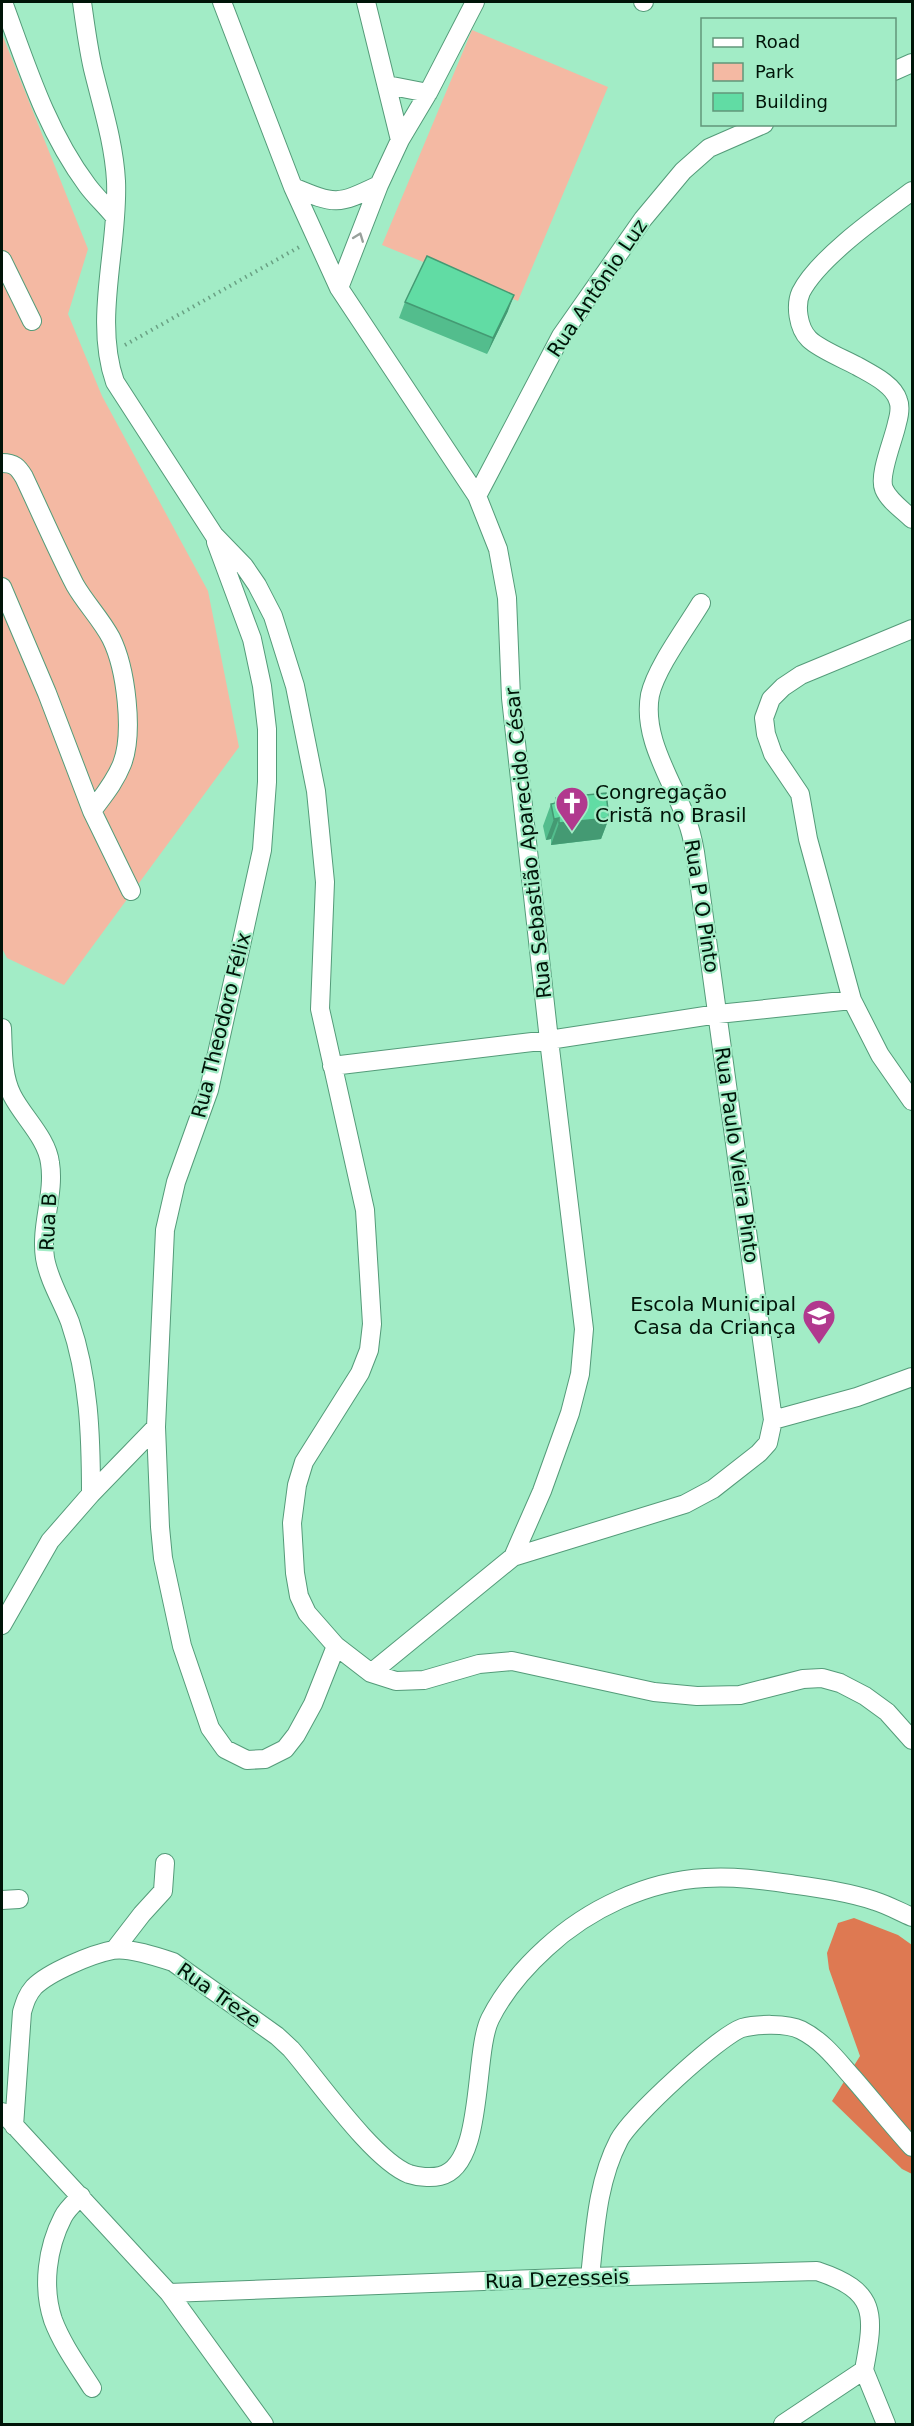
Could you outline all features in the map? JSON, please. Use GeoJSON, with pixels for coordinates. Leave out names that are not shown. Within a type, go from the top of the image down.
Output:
{"type":"FeatureCollection","features":[{"type":"Feature","properties":{"kind":"street"},"geometry":{"type":"LineString","coordinates":[[3,2],[42,107],[61,144],[88,187],[114,216]]}},
{"type":"Feature","properties":{"kind":"street"},"geometry":{"type":"LineString","coordinates":[[82,2],[92,67],[114,164],[116,184],[107,326],[108,354],[115,382],[214,535],[244,566],[257,585],[273,616],[295,686],[316,791],[325,882],[320,1009],[365,1210],[372,1324],[369,1350],[360,1374],[304,1462],[297,1485],[292,1523],[299,1596],[307,1612],[336,1646],[371,1673],[406,1682],[424,1680],[479,1664],[512,1661],[654,1692],[697,1696],[740,1695],[803,1679],[822,1678],[840,1683],[865,1696],[887,1712],[912,1740]]}},
{"type":"Feature","properties":{"kind":"street","name":"Rua Sebastião Aparecido César"},"geometry":{"type":"LineString","coordinates":[[222,2],[293,187],[339,288],[477,496],[498,549],[507,598],[511,698],[584,1329],[580,1374],[570,1413],[542,1491],[513,1557],[371,1673]]}},
{"type":"Feature","properties":{"kind":"street"},"geometry":{"type":"LineString","coordinates":[[366,2],[400,140]]}},
{"type":"Feature","properties":{"kind":"street"},"geometry":{"type":"LineString","coordinates":[[339,288],[379,185],[400,140],[428,93],[475,2]]}},
{"type":"Feature","properties":{"kind":"street"},"geometry":{"type":"LineString","coordinates":[[896,70],[912,63]]}},
{"type":"Feature","properties":{"kind":"street"},"geometry":{"type":"LineString","coordinates":[[387,85],[428,93]]}},
{"type":"Feature","properties":{"kind":"street","name":"Rua Antônio Luz"},"geometry":{"type":"LineString","coordinates":[[477,496],[561,336],[643,219],[683,171],[709,148],[759,126]]}},
{"type":"Feature","properties":{"kind":"street"},"geometry":{"type":"LineString","coordinates":[[293,187],[327,201],[349,200],[379,185]]}},
{"type":"Feature","properties":{"kind":"street"},"geometry":{"type":"LineString","coordinates":[[912,191],[866,226],[811,275],[800,294],[798,308],[801,326],[809,339],[879,379],[892,390],[899,401],[899,414],[882,478],[883,488],[912,519]]}},
{"type":"Feature","properties":{"kind":"street"},"geometry":{"type":"LineString","coordinates":[[2,260],[32,321]]}},
{"type":"Feature","properties":{"kind":"street"},"geometry":{"type":"LineString","coordinates":[[2,463],[12,464],[24,477],[75,585],[102,623],[118,653],[127,718],[126,747],[122,764],[112,784],[92,811]]}},
{"type":"Feature","properties":{"kind":"street","name":"Rua Theodoro Félix"},"geometry":{"type":"LineString","coordinates":[[214,535],[254,651],[267,729],[267,782],[262,850],[209,1090],[176,1182],[165,1230],[156,1427],[161,1537],[179,1635],[210,1728],[225,1749],[247,1760],[265,1759],[285,1749],[296,1735],[313,1704],[336,1646]]}},
{"type":"Feature","properties":{"kind":"street"},"geometry":{"type":"LineString","coordinates":[[2,587],[47,693],[92,811],[131,891]]}},
{"type":"Feature","properties":{"kind":"street","name":"Rua P O Pinto"},"geometry":{"type":"LineString","coordinates":[[701,603],[656,679],[650,695],[650,707],[653,740],[688,822],[695,852],[718,1014]]}},
{"type":"Feature","properties":{"kind":"street"},"geometry":{"type":"LineString","coordinates":[[912,629],[801,675],[783,687],[771,699],[764,718],[766,734],[773,754],[800,794],[808,839],[852,1000],[880,1055],[912,1101]]}},
{"type":"Feature","properties":{"kind":"street"},"geometry":{"type":"LineString","coordinates":[[332,1066],[549,1040],[718,1014],[852,1000]]}},
{"type":"Feature","properties":{"kind":"street","name":"Rua Paulo Vieira Pinto"},"geometry":{"type":"LineString","coordinates":[[513,1557],[685,1504],[712,1489],[759,1453],[768,1443],[773,1420],[718,1014]]}},
{"type":"Feature","properties":{"kind":"street","name":"Rua B"},"geometry":{"type":"LineString","coordinates":[[2,1028],[5,1072],[12,1094],[38,1134],[50,1161],[44,1232],[45,1260],[70,1323],[85,1387],[91,1434],[91,1494]]}},
{"type":"Feature","properties":{"kind":"street"},"geometry":{"type":"LineString","coordinates":[[773,1420],[858,1397],[912,1377]]}},
{"type":"Feature","properties":{"kind":"street"},"geometry":{"type":"LineString","coordinates":[[2,1626],[50,1541],[91,1494],[156,1427]]}},
{"type":"Feature","properties":{"kind":"street"},"geometry":{"type":"LineString","coordinates":[[165,1863],[164,1892],[142,1914],[115,1949],[54,1973],[35,1986],[26,1997],[8,2119],[169,2293],[264,2424]]}},
{"type":"Feature","properties":{"kind":"street","name":"Rua Treze"},"geometry":{"type":"LineString","coordinates":[[115,1949],[156,1956],[172,1962],[277,2036],[291,2049],[374,2147],[393,2164],[409,2174],[425,2177],[441,2175],[456,2167],[471,2139],[484,2036],[490,2019],[520,1972],[564,1931],[615,1901],[668,1883],[704,1878],[744,1878],[822,1889],[863,1898],[912,1917]]}},
{"type":"Feature","properties":{"kind":"street"},"geometry":{"type":"LineString","coordinates":[[590,2277],[595,2225],[603,2181],[620,2139],[644,2109],[723,2038],[743,2028],[766,2025],[798,2028],[823,2043],[912,2147]]}},
{"type":"Feature","properties":{"kind":"street"},"geometry":{"type":"LineString","coordinates":[[81,2196],[64,2216],[51,2250],[46,2277],[53,2319],[70,2353],[92,2388]]}},
{"type":"Feature","properties":{"kind":"street","name":"Rua Dezesseis"},"geometry":{"type":"LineString","coordinates":[[169,2293],[817,2271],[842,2280],[863,2298],[870,2317],[871,2333],[864,2370]]}},
{"type":"Feature","properties":{"kind":"street"},"geometry":{"type":"LineString","coordinates":[[783,2424],[864,2370],[886,2424]]}},
{"type":"Feature","properties":{"kind":"path"},"geometry":{"type":"LineString","coordinates":[[108,354],[315,238]]}},
{"type":"Feature","properties":{"kind":"green space"},"geometry":{"type":"Polygon","coordinates":[[[472,30],[608,87],[518,301],[382,245],[472,30]]]}},
{"type":"Feature","properties":{"kind":"green space"},"geometry":{"type":"Polygon","coordinates":[[[2,34],[88,249],[68,314],[102,396],[208,591],[239,747],[64,985],[7,958],[2,948],[2,34]]]}},
{"type":"Feature","properties":{"kind":"shaded area"},"geometry":{"type":"Polygon","coordinates":[[[854,1918],[898,1935],[912,1945],[912,2174],[902,2169],[832,2101],[860,2056],[829,1969],[827,1953],[838,1923],[854,1918]]]}},
{"type":"Feature","properties":{"kind":"building"},"geometry":{"type":"Polygon","coordinates":[[[427,256],[514,295],[493,338],[405,302],[427,256]]]}},
{"type":"Feature","properties":{"kind":"building"},"geometry":{"type":"Polygon","coordinates":[[[606,793],[609,818],[559,823],[559,818],[554,819],[551,804],[556,803],[556,798],[606,793]]]}},
{"type":"Feature","properties":{"kind":"place","name":"Congregação Cristã no Brasil"},"geometry":{"type":"Point","coordinates":[572,832]}},
{"type":"Feature","properties":{"kind":"place","name":"Escola Municipal Casa da Criança"},"geometry":{"type":"Point","coordinates":[819,1345]}}]}
